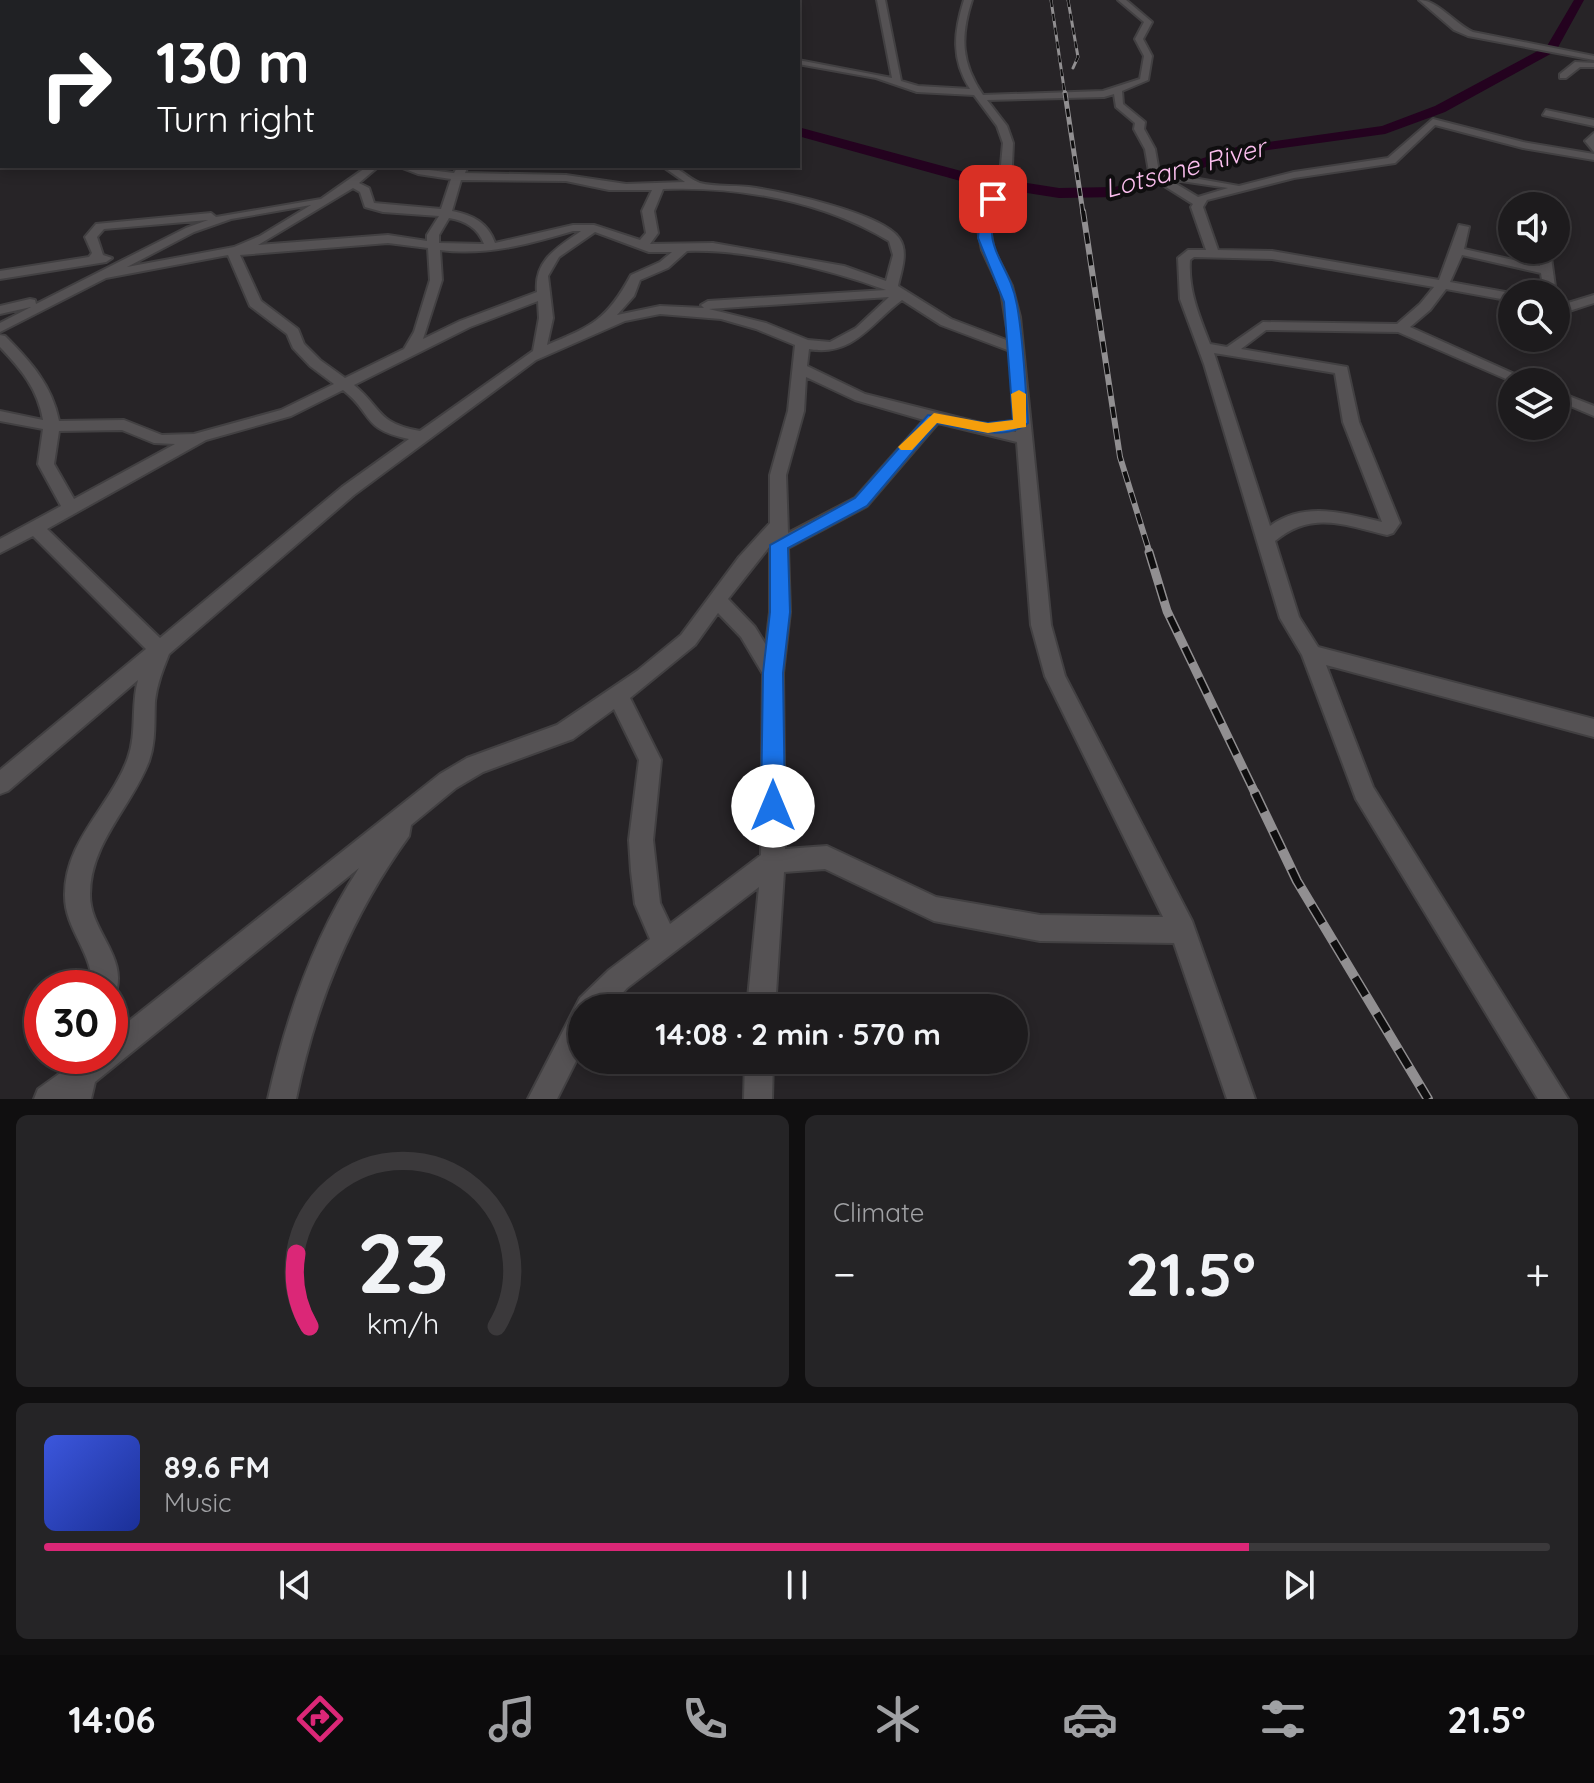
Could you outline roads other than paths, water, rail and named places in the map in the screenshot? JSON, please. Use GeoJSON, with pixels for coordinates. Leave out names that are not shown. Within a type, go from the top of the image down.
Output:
{"type":"FeatureCollection","features":[{"type":"Feature","properties":{"kind":"street"},"geometry":{"type":"LineString","coordinates":[[881,0],[897,82]]}},
{"type":"Feature","properties":{"kind":"street"},"geometry":{"type":"LineString","coordinates":[[968,0],[960,21],[958,57],[966,78],[1007,135],[1008,157],[986,217],[984,238],[1010,302],[1041,625],[1055,676],[1183,930],[1241,1099]]}},
{"type":"Feature","properties":{"kind":"street"},"geometry":{"type":"LineString","coordinates":[[800,62],[924,90],[978,95],[1118,92],[1144,80],[1148,69],[1148,56],[1139,39],[1146,31],[1148,22],[1122,0]]}},
{"type":"Feature","properties":{"kind":"street"},"geometry":{"type":"LineString","coordinates":[[1423,0],[1457,28],[1471,34],[1594,58]]}},
{"type":"Feature","properties":{"kind":"street"},"geometry":{"type":"LineString","coordinates":[[1563,76],[1578,64],[1594,65]]}},
{"type":"Feature","properties":{"kind":"street"},"geometry":{"type":"LineString","coordinates":[[1118,92],[1119,105],[1140,122],[1139,129],[1150,149],[1154,175],[1198,202],[1212,251]]}},
{"type":"Feature","properties":{"kind":"street"},"geometry":{"type":"LineString","coordinates":[[1546,113],[1594,123]]}},
{"type":"Feature","properties":{"kind":"street"},"geometry":{"type":"LineString","coordinates":[[1198,202],[1294,175],[1391,161],[1438,121],[1523,145],[1593,155],[1590,141],[1594,136]]}},
{"type":"Feature","properties":{"kind":"street"},"geometry":{"type":"LineString","coordinates":[[237,250],[264,238],[352,184],[372,168]]}},
{"type":"Feature","properties":{"kind":"street"},"geometry":{"type":"LineString","coordinates":[[408,168],[421,172],[462,170],[511,179],[569,178],[611,187],[698,186],[775,196],[866,223],[894,239],[899,247],[898,290],[841,343],[829,347],[802,344],[762,326],[677,308]]}},
{"type":"Feature","properties":{"kind":"street"},"geometry":{"type":"LineString","coordinates":[[670,168],[698,186]]}},
{"type":"Feature","properties":{"kind":"street"},"geometry":{"type":"LineString","coordinates":[[410,351],[421,332],[436,280],[434,232],[446,214],[452,188],[462,170]]}},
{"type":"Feature","properties":{"kind":"street"},"geometry":{"type":"LineString","coordinates":[[1154,175],[1249,188]]}},
{"type":"Feature","properties":{"kind":"street"},"geometry":{"type":"LineString","coordinates":[[352,184],[365,190],[369,205],[377,208],[446,214],[480,225],[489,237],[491,247]]}},
{"type":"Feature","properties":{"kind":"street"},"geometry":{"type":"LineString","coordinates":[[642,246],[652,233],[648,211],[659,187]]}},
{"type":"Feature","properties":{"kind":"street"},"geometry":{"type":"LineString","coordinates":[[94,259],[98,251],[91,237],[100,226],[229,216],[326,200]]}},
{"type":"Feature","properties":{"kind":"street"},"geometry":{"type":"LineString","coordinates":[[0,328],[52,298],[107,275],[190,230],[229,216]]}},
{"type":"Feature","properties":{"kind":"street"},"geometry":{"type":"LineString","coordinates":[[1400,328],[1445,285],[1463,227]]}},
{"type":"Feature","properties":{"kind":"street"},"geometry":{"type":"LineString","coordinates":[[107,275],[237,250],[388,239],[436,247],[491,247],[523,243],[573,228],[594,228],[642,246],[682,250],[713,247],[778,261],[833,267],[898,290],[946,322],[1016,349]]}},
{"type":"Feature","properties":{"kind":"street"},"geometry":{"type":"LineString","coordinates":[[540,351],[546,318],[542,276],[554,255],[594,228]]}},
{"type":"Feature","properties":{"kind":"street"},"geometry":{"type":"LineString","coordinates":[[237,250],[236,259],[260,310],[286,326],[315,363],[345,384],[390,430],[421,436]]}},
{"type":"Feature","properties":{"kind":"street"},"geometry":{"type":"LineString","coordinates":[[595,330],[628,296],[632,281],[664,265],[682,250]]}},
{"type":"Feature","properties":{"kind":"street"},"geometry":{"type":"LineString","coordinates":[[1498,294],[1272,255],[1212,251],[1192,253],[1184,258],[1183,265],[1187,303],[1204,347],[1290,618],[1311,653],[1364,792],[1554,1099]]}},
{"type":"Feature","properties":{"kind":"street"},"geometry":{"type":"LineString","coordinates":[[1458,251],[1547,271]]}},
{"type":"Feature","properties":{"kind":"street"},"geometry":{"type":"LineString","coordinates":[[0,275],[149,253]]}},
{"type":"Feature","properties":{"kind":"street"},"geometry":{"type":"LineString","coordinates":[[1546,264],[1548,280]]}},
{"type":"Feature","properties":{"kind":"street"},"geometry":{"type":"LineString","coordinates":[[0,784],[348,491],[540,351],[641,312],[898,290]]}},
{"type":"Feature","properties":{"kind":"street"},"geometry":{"type":"LineString","coordinates":[[0,416],[51,426],[119,425],[160,440],[200,437],[286,413],[465,324],[544,294]]}},
{"type":"Feature","properties":{"kind":"street"},"geometry":{"type":"LineString","coordinates":[[0,310],[52,298]]}},
{"type":"Feature","properties":{"kind":"street"},"geometry":{"type":"LineString","coordinates":[[1570,307],[1594,299]]}},
{"type":"Feature","properties":{"kind":"street"},"geometry":{"type":"LineString","coordinates":[[1231,350],[1263,326],[1400,328],[1498,370]]}},
{"type":"Feature","properties":{"kind":"street"},"geometry":{"type":"LineString","coordinates":[[0,339],[42,385],[48,399],[51,426],[46,464],[71,509]]}},
{"type":"Feature","properties":{"kind":"street"},"geometry":{"type":"LineString","coordinates":[[762,994],[773,861],[773,673],[780,612],[778,475],[796,411],[802,344]]}},
{"type":"Feature","properties":{"kind":"street"},"geometry":{"type":"LineString","coordinates":[[1204,347],[1342,370],[1351,422],[1391,523],[1387,529],[1319,515],[1303,516],[1281,523],[1265,539]]}},
{"type":"Feature","properties":{"kind":"street"},"geometry":{"type":"LineString","coordinates":[[798,367],[852,394],[934,418],[1021,431]]}},
{"type":"Feature","properties":{"kind":"street"},"geometry":{"type":"LineString","coordinates":[[1570,401],[1594,411]]}},
{"type":"Feature","properties":{"kind":"street"},"geometry":{"type":"LineString","coordinates":[[779,545],[861,502],[934,418]]}},
{"type":"Feature","properties":{"kind":"street"},"geometry":{"type":"LineString","coordinates":[[4,541],[36,529],[200,437]]}},
{"type":"Feature","properties":{"kind":"street"},"geometry":{"type":"LineString","coordinates":[[128,1039],[448,781],[475,765],[565,732],[688,640],[745,562],[780,523]]}},
{"type":"Feature","properties":{"kind":"street"},"geometry":{"type":"LineString","coordinates":[[36,529],[95,584],[130,627],[160,649]]}},
{"type":"Feature","properties":{"kind":"street"},"geometry":{"type":"LineString","coordinates":[[719,601],[756,641],[773,673]]}},
{"type":"Feature","properties":{"kind":"street"},"geometry":{"type":"LineString","coordinates":[[105,970],[105,963],[79,915],[76,895],[80,872],[90,850],[136,765],[146,734],[146,687],[160,649]]}},
{"type":"Feature","properties":{"kind":"street"},"geometry":{"type":"LineString","coordinates":[[1311,653],[1594,728]]}},
{"type":"Feature","properties":{"kind":"street"},"geometry":{"type":"LineString","coordinates":[[618,695],[650,760],[641,840],[643,871],[648,904],[665,943]]}},
{"type":"Feature","properties":{"kind":"street"},"geometry":{"type":"LineString","coordinates":[[282,1099],[301,1017],[320,969],[364,886],[417,806]]}},
{"type":"Feature","properties":{"kind":"street"},"geometry":{"type":"LineString","coordinates":[[604,994],[618,979],[773,861],[827,857],[934,909],[1040,928],[1183,930]]}},
{"type":"Feature","properties":{"kind":"street"},"geometry":{"type":"LineString","coordinates":[[542,1099],[568,1048]]}},
{"type":"Feature","properties":{"kind":"street"},"geometry":{"type":"LineString","coordinates":[[758,1099],[759,1074]]}},
{"type":"Feature","properties":{"kind":"street"},"geometry":{"type":"LineString","coordinates":[[48,1099],[81,1077]]}},
{"type":"Feature","properties":{"kind":"waterway","name":"Lotsane River"},"geometry":{"type":"LineString","coordinates":[[800,132],[975,180],[1059,193],[1117,192],[1245,149],[1385,130],[1440,109],[1552,48],[1579,0]]}},
{"type":"Feature","properties":{"kind":"railway"},"geometry":{"type":"LineString","coordinates":[[1051,0],[1065,95]]}},
{"type":"Feature","properties":{"kind":"railway"},"geometry":{"type":"LineString","coordinates":[[1068,0],[1078,57],[1073,68]]}},
{"type":"Feature","properties":{"kind":"railway"},"geometry":{"type":"LineString","coordinates":[[1065,93],[1083,213]]}},
{"type":"Feature","properties":{"kind":"railway"},"geometry":{"type":"LineString","coordinates":[[1083,211],[1120,457],[1150,554]]}},
{"type":"Feature","properties":{"kind":"railway"},"geometry":{"type":"LineString","coordinates":[[1149,552],[1167,611],[1256,795]]}},
{"type":"Feature","properties":{"kind":"railway"},"geometry":{"type":"LineString","coordinates":[[1255,793],[1297,881],[1428,1099]]}}]}
